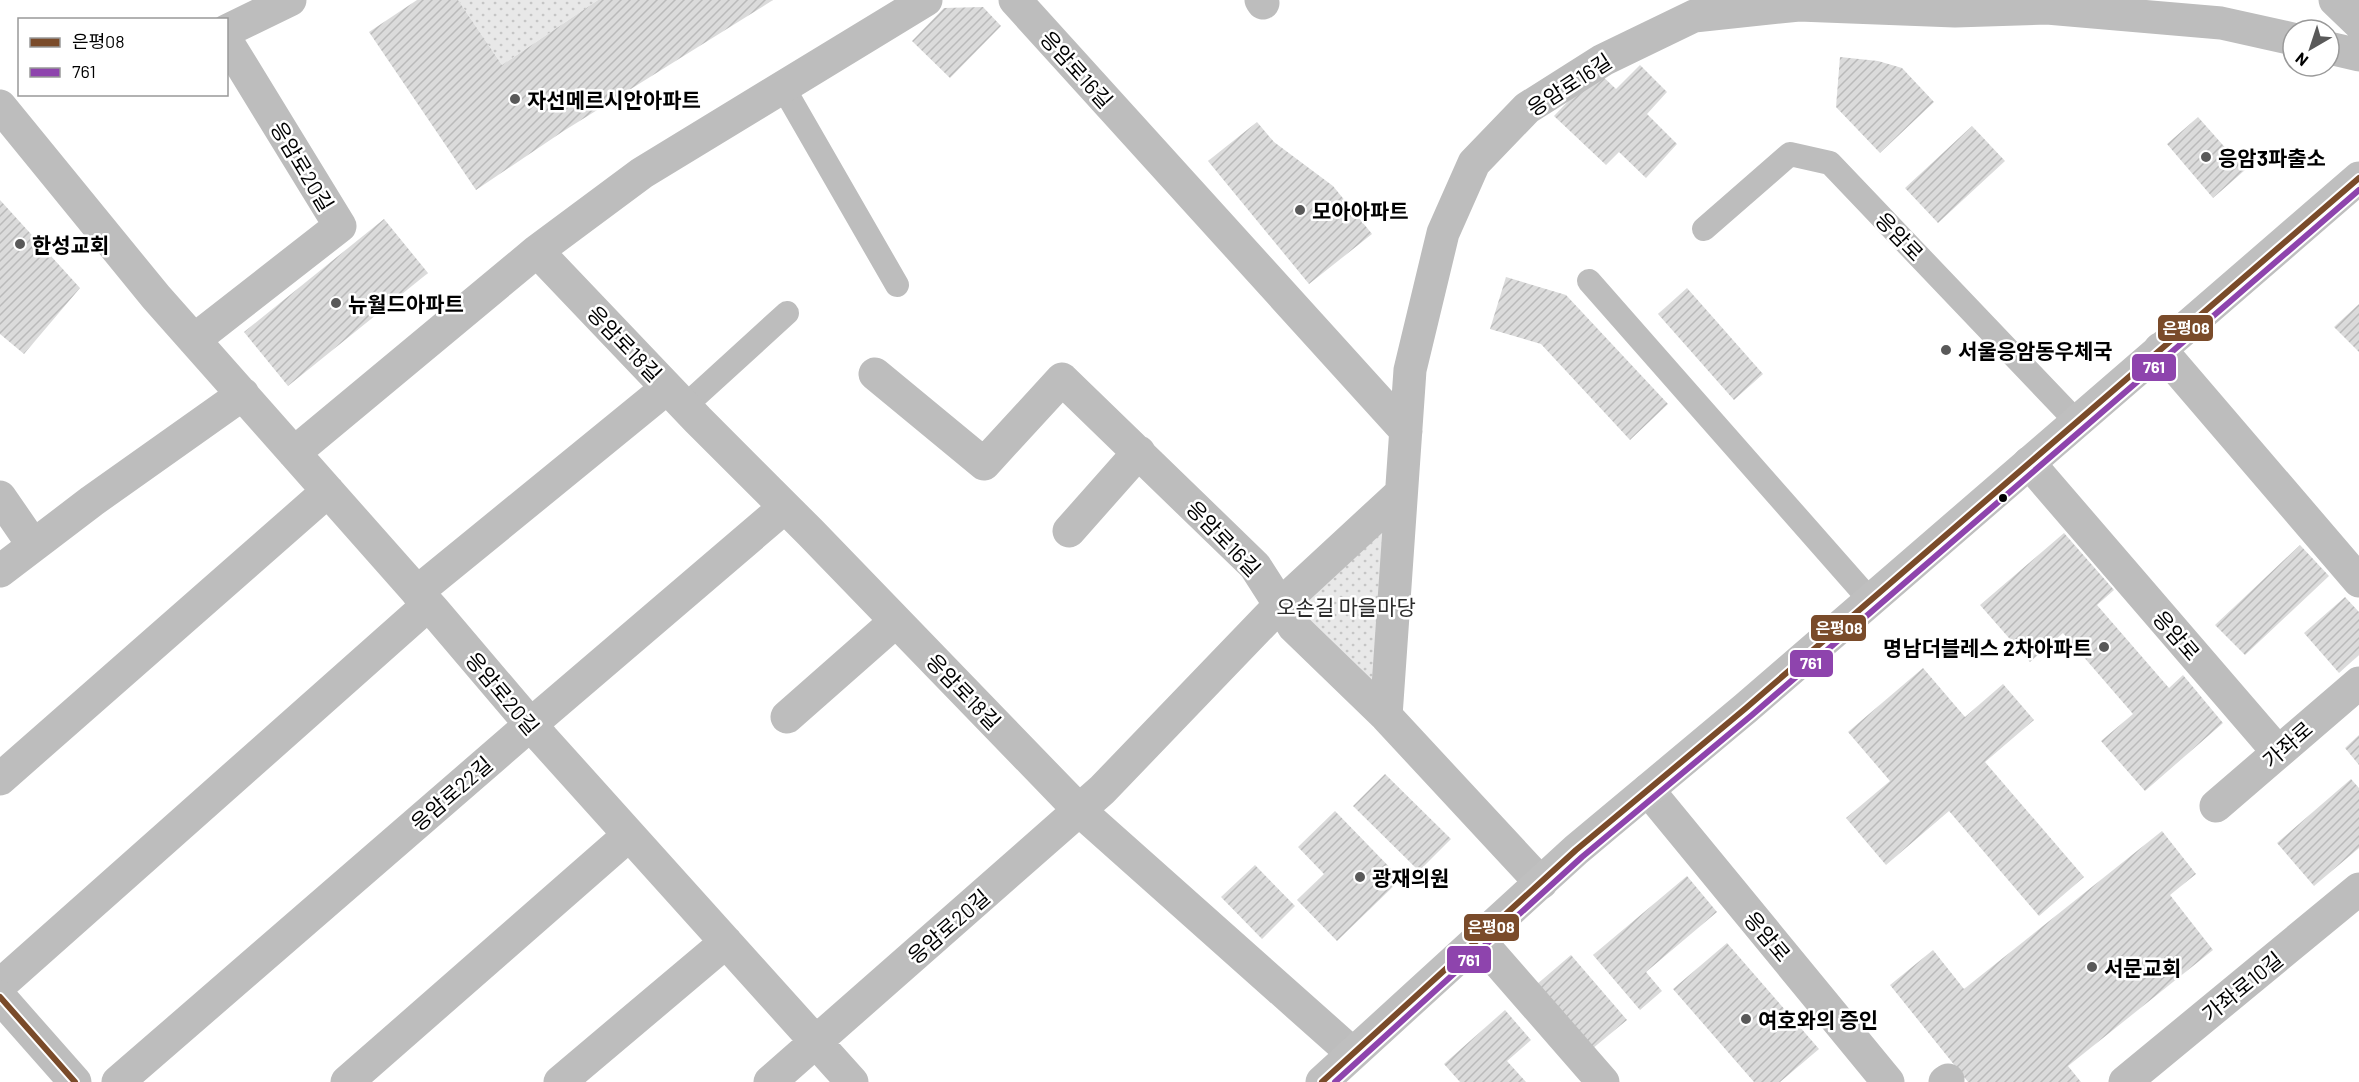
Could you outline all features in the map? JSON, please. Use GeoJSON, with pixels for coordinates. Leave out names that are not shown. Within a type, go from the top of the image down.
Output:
{"type":"FeatureCollection","features":[{"type":"Feature","properties":{"kind":"main road"},"geometry":{"type":"LineString","coordinates":[[1322,1082],[1541,882],[2359,178]]}},
{"type":"Feature","properties":{"kind":"main road"},"geometry":{"type":"LineString","coordinates":[[2316,215],[2359,203]]}},
{"type":"Feature","properties":{"kind":"street"},"geometry":{"type":"LineString","coordinates":[[228,30],[290,0]]}},
{"type":"Feature","properties":{"kind":"street"},"geometry":{"type":"LineString","coordinates":[[294,453],[537,251],[642,173],[926,0]]}},
{"type":"Feature","properties":{"kind":"street","name":"응암로16길"},"geometry":{"type":"LineString","coordinates":[[1015,0],[1406,431]]}},
{"type":"Feature","properties":{"kind":"street"},"geometry":{"type":"LineString","coordinates":[[2335,0],[2359,23]]}},
{"type":"Feature","properties":{"kind":"street","name":"응암로16길"},"geometry":{"type":"LineString","coordinates":[[1386,716],[1410,370],[1443,233],[1474,163],[1527,108],[1604,60],[1694,16],[1799,5],[1953,5],[2047,9],[2210,22],[2281,37]]}},
{"type":"Feature","properties":{"kind":"street","name":"응암로20길"},"geometry":{"type":"LineString","coordinates":[[194,340],[340,226],[228,43]]}},
{"type":"Feature","properties":{"kind":"street"},"geometry":{"type":"LineString","coordinates":[[2341,51],[2359,55]]}},
{"type":"Feature","properties":{"kind":"street","name":"응암로20길"},"geometry":{"type":"LineString","coordinates":[[0,106],[156,297],[423,598],[530,725],[852,1082]]}},
{"type":"Feature","properties":{"kind":"street","name":"응암로18길"},"geometry":{"type":"LineString","coordinates":[[537,251],[676,397],[1079,810],[1352,1053]]}},
{"type":"Feature","properties":{"kind":"street"},"geometry":{"type":"LineString","coordinates":[[2160,349],[2359,581]]}},
{"type":"Feature","properties":{"kind":"street","name":"응암로16길"},"geometry":{"type":"LineString","coordinates":[[875,374],[984,464],[1062,379],[1255,566],[1294,627],[1386,716],[1541,882]]}},
{"type":"Feature","properties":{"kind":"street"},"geometry":{"type":"LineString","coordinates":[[0,571],[243,394]]}},
{"type":"Feature","properties":{"kind":"street"},"geometry":{"type":"LineString","coordinates":[[75,1082],[3,1004],[423,598],[676,397]]}},
{"type":"Feature","properties":{"kind":"street"},"geometry":{"type":"LineString","coordinates":[[1069,531],[1138,452]]}},
{"type":"Feature","properties":{"kind":"street","name":"응암로"},"geometry":{"type":"LineString","coordinates":[[2029,463],[2278,752]]}},
{"type":"Feature","properties":{"kind":"street"},"geometry":{"type":"LineString","coordinates":[[0,779],[328,491]]}},
{"type":"Feature","properties":{"kind":"street"},"geometry":{"type":"LineString","coordinates":[[1079,810],[1102,790],[1280,605],[1401,493]]}},
{"type":"Feature","properties":{"kind":"street"},"geometry":{"type":"LineString","coordinates":[[0,497],[33,545]]}},
{"type":"Feature","properties":{"kind":"street","name":"응암로22길"},"geometry":{"type":"LineString","coordinates":[[118,1082],[785,507]]}},
{"type":"Feature","properties":{"kind":"street"},"geometry":{"type":"LineString","coordinates":[[787,717],[896,621]]}},
{"type":"Feature","properties":{"kind":"street","name":"가좌로"},"geometry":{"type":"LineString","coordinates":[[2216,806],[2359,683]]}},
{"type":"Feature","properties":{"kind":"street","name":"응암로"},"geometry":{"type":"LineString","coordinates":[[1648,790],[1881,1079]]}},
{"type":"Feature","properties":{"kind":"street","name":"응암로20길"},"geometry":{"type":"LineString","coordinates":[[817,1042],[1079,810]]}},
{"type":"Feature","properties":{"kind":"street"},"geometry":{"type":"LineString","coordinates":[[347,1082],[629,835]]}},
{"type":"Feature","properties":{"kind":"street","name":"가좌로10길"},"geometry":{"type":"LineString","coordinates":[[2125,1082],[2359,889]]}},
{"type":"Feature","properties":{"kind":"street"},"geometry":{"type":"LineString","coordinates":[[1479,940],[1603,1082]]}},
{"type":"Feature","properties":{"kind":"street"},"geometry":{"type":"LineString","coordinates":[[560,1082],[726,942]]}},
{"type":"Feature","properties":{"kind":"street"},"geometry":{"type":"LineString","coordinates":[[770,1082],[817,1042]]}},
{"type":"Feature","properties":{"kind":"lane"},"geometry":{"type":"LineString","coordinates":[[783,87],[897,285]]}},
{"type":"Feature","properties":{"kind":"lane","name":"응암로"},"geometry":{"type":"LineString","coordinates":[[1704,229],[1790,154],[1830,163],[2077,422]]}},
{"type":"Feature","properties":{"kind":"lane"},"geometry":{"type":"LineString","coordinates":[[1589,281],[1870,600]]}},
{"type":"Feature","properties":{"kind":"lane"},"geometry":{"type":"LineString","coordinates":[[676,397],[787,314]]}},
{"type":"Feature","properties":{"kind":"green space"},"geometry":{"type":"Polygon","coordinates":[[[458,0],[598,0],[502,65],[458,0]]]}},
{"type":"Feature","properties":{"kind":"green space","name":"오손길 마을마당"},"geometry":{"type":"Polygon","coordinates":[[[1386,519],[1378,690],[1294,607],[1386,519]]]}},
{"type":"Feature","properties":{"kind":"building","name":"자선메르시안아파트"},"geometry":{"type":"Polygon","coordinates":[[[417,0],[458,0],[502,65],[598,0],[773,0],[562,132],[476,190],[369,32],[417,0]]]}},
{"type":"Feature","properties":{"kind":"building"},"geometry":{"type":"Polygon","coordinates":[[[983,7],[1001,26],[950,78],[912,41],[944,8],[983,7]]]}},
{"type":"Feature","properties":{"kind":"building"},"geometry":{"type":"Polygon","coordinates":[[[1840,57],[1878,61],[1902,68],[1934,102],[1880,153],[1836,107],[1840,57]]]}},
{"type":"Feature","properties":{"kind":"building"},"geometry":{"type":"Polygon","coordinates":[[[1640,65],[1667,92],[1647,114],[1677,144],[1646,178],[1619,152],[1606,165],[1554,116],[1597,71],[1616,89],[1640,65]]]}},
{"type":"Feature","properties":{"kind":"building","name":"응암3파출소"},"geometry":{"type":"Polygon","coordinates":[[[2198,117],[2245,170],[2213,198],[2167,144],[2198,117]]]}},
{"type":"Feature","properties":{"kind":"building","name":"모아아파트"},"geometry":{"type":"Polygon","coordinates":[[[1257,122],[1274,142],[1333,186],[1372,234],[1309,284],[1208,161],[1257,122]]]}},
{"type":"Feature","properties":{"kind":"building"},"geometry":{"type":"Polygon","coordinates":[[[1972,126],[2005,161],[1938,223],[1905,188],[1972,126]]]}},
{"type":"Feature","properties":{"kind":"building","name":"한성교회"},"geometry":{"type":"Polygon","coordinates":[[[0,200],[80,288],[24,354],[0,334],[0,200]]]}},
{"type":"Feature","properties":{"kind":"building","name":"뉴월드아파트"},"geometry":{"type":"Polygon","coordinates":[[[384,219],[428,273],[288,386],[244,332],[384,219]]]}},
{"type":"Feature","properties":{"kind":"building"},"geometry":{"type":"Polygon","coordinates":[[[1506,277],[1566,295],[1668,404],[1630,440],[1541,344],[1490,329],[1506,277]]]}},
{"type":"Feature","properties":{"kind":"building"},"geometry":{"type":"Polygon","coordinates":[[[1687,288],[1763,374],[1734,400],[1658,314],[1687,288]]]}},
{"type":"Feature","properties":{"kind":"building"},"geometry":{"type":"Polygon","coordinates":[[[2359,304],[2359,352],[2334,327],[2359,304]]]}},
{"type":"Feature","properties":{"kind":"building","name":"명남더블레스 2차아파트"},"geometry":{"type":"Polygon","coordinates":[[[2064,533],[2114,590],[2097,605],[2169,688],[2183,675],[2223,723],[2145,791],[2101,741],[2133,714],[2063,633],[2030,662],[1980,605],[2064,533]]]}},
{"type":"Feature","properties":{"kind":"building"},"geometry":{"type":"Polygon","coordinates":[[[2300,545],[2329,576],[2245,655],[2215,625],[2300,545]]]}},
{"type":"Feature","properties":{"kind":"building"},"geometry":{"type":"Polygon","coordinates":[[[2345,597],[2359,612],[2359,655],[2339,673],[2304,633],[2345,597]]]}},
{"type":"Feature","properties":{"kind":"building"},"geometry":{"type":"Polygon","coordinates":[[[1923,668],[1965,717],[2003,684],[2034,720],[1985,762],[2084,877],[2039,916],[1949,811],[1886,865],[1846,818],[1890,781],[1848,732],[1923,668]]]}},
{"type":"Feature","properties":{"kind":"building"},"geometry":{"type":"Polygon","coordinates":[[[2359,735],[2359,765],[2345,748],[2359,735]]]}},
{"type":"Feature","properties":{"kind":"building"},"geometry":{"type":"Polygon","coordinates":[[[1385,774],[1451,839],[1419,871],[1353,806],[1385,774]]]}},
{"type":"Feature","properties":{"kind":"building"},"geometry":{"type":"Polygon","coordinates":[[[2351,779],[2359,788],[2359,848],[2314,886],[2277,843],[2351,779]]]}},
{"type":"Feature","properties":{"kind":"building","name":"광재의원"},"geometry":{"type":"Polygon","coordinates":[[[1335,811],[1401,879],[1337,941],[1297,900],[1324,874],[1298,847],[1335,811]]]}},
{"type":"Feature","properties":{"kind":"building","name":"서문교회"},"geometry":{"type":"Polygon","coordinates":[[[2162,831],[2196,874],[2170,895],[2213,950],[2068,1066],[2081,1082],[1968,1082],[1890,985],[1933,950],[1964,989],[2162,831]]]}},
{"type":"Feature","properties":{"kind":"building"},"geometry":{"type":"Polygon","coordinates":[[[1255,865],[1295,906],[1262,939],[1221,897],[1255,865]]]}},
{"type":"Feature","properties":{"kind":"building"},"geometry":{"type":"Polygon","coordinates":[[[1687,876],[1717,912],[1646,972],[1662,991],[1640,1010],[1593,955],[1687,876]]]}},
{"type":"Feature","properties":{"kind":"building","name":"여호와의 증인"},"geometry":{"type":"Polygon","coordinates":[[[1727,943],[1819,1049],[1780,1082],[1754,1082],[1673,989],[1727,943]]]}},
{"type":"Feature","properties":{"kind":"building"},"geometry":{"type":"Polygon","coordinates":[[[1571,955],[1627,1020],[1592,1049],[1536,985],[1571,955]]]}},
{"type":"Feature","properties":{"kind":"building"},"geometry":{"type":"Polygon","coordinates":[[[1505,1010],[1531,1040],[1507,1061],[1526,1082],[1460,1082],[1444,1064],[1505,1010]]]}},
{"type":"Feature","properties":{"kind":"transit line","name":"은평08"},"geometry":{"type":"LineString","coordinates":[[1322,1082],[1576,850],[1746,708],[2359,178]]}},
{"type":"Feature","properties":{"kind":"transit line","name":"761"},"geometry":{"type":"LineString","coordinates":[[1335,1082],[1582,857],[1752,715],[2359,190]]}},
{"type":"Feature","properties":{"kind":"transit line","name":"은평08"},"geometry":{"type":"LineString","coordinates":[[0,997],[75,1082]]}},
{"type":"Feature","properties":{"kind":"place","name":"자선메르시안아파트"},"geometry":{"type":"Point","coordinates":[515,99]}},
{"type":"Feature","properties":{"kind":"place","name":"응암3파출소"},"geometry":{"type":"Point","coordinates":[2206,157]}},
{"type":"Feature","properties":{"kind":"place","name":"모아아파트"},"geometry":{"type":"Point","coordinates":[1300,210]}},
{"type":"Feature","properties":{"kind":"place","name":"한성교회"},"geometry":{"type":"Point","coordinates":[20,244]}},
{"type":"Feature","properties":{"kind":"place","name":"뉴월드아파트"},"geometry":{"type":"Point","coordinates":[336,303]}},
{"type":"Feature","properties":{"kind":"place","name":"서울응암동우체국"},"geometry":{"type":"Point","coordinates":[1946,350]}},
{"type":"Feature","properties":{"kind":"place","name":"명남더블레스 2차아파트"},"geometry":{"type":"Point","coordinates":[2104,647]}},
{"type":"Feature","properties":{"kind":"place","name":"광재의원"},"geometry":{"type":"Point","coordinates":[1360,877]}},
{"type":"Feature","properties":{"kind":"place","name":"서문교회"},"geometry":{"type":"Point","coordinates":[2092,967]}},
{"type":"Feature","properties":{"kind":"place","name":"여호와의 증인"},"geometry":{"type":"Point","coordinates":[1746,1019]}}]}
